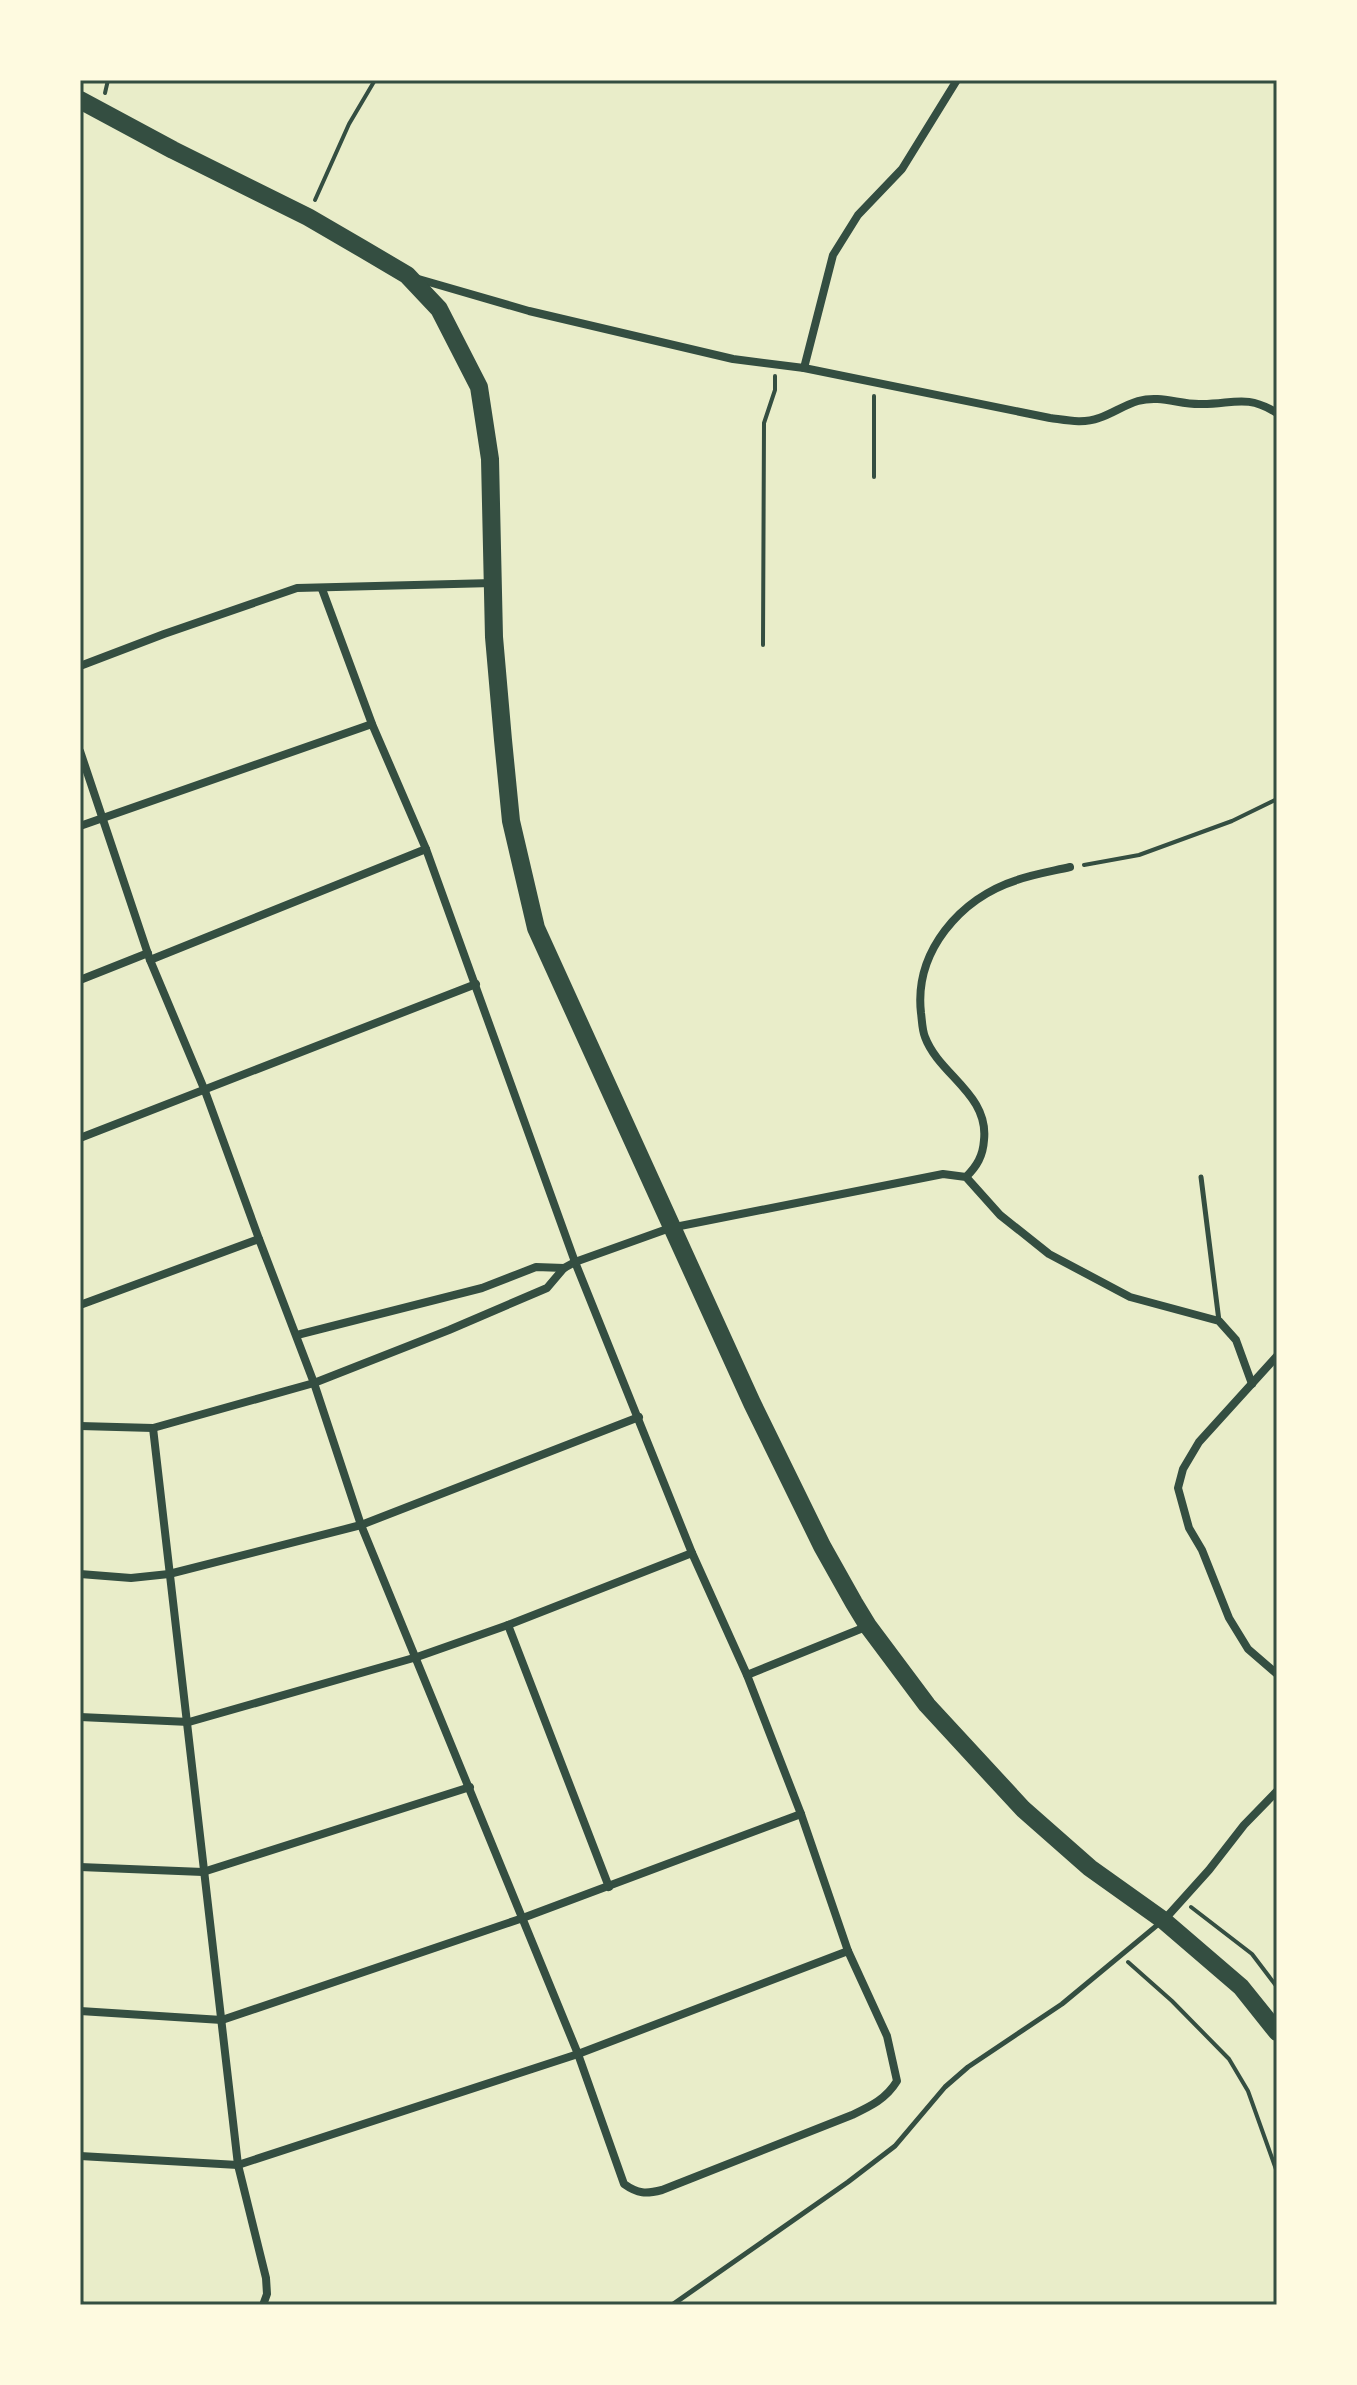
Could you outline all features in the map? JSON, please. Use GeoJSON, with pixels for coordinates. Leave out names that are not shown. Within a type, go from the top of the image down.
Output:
{"type":"FeatureCollection","features":[{"type":"Feature","properties":{"kind":"highway"},"geometry":{"type":"LineString","coordinates":[[80,100],[308,217],[407,275],[439,309],[479,387],[490,459],[494,637],[511,821],[536,928],[670,1228],[822,1546],[868,1626],[927,1705],[1023,1809],[1090,1868],[1163,1920],[1241,1987],[1277,2032]]}},
{"type":"Feature","properties":{"kind":"street"},"geometry":{"type":"LineString","coordinates":[[804,368],[833,255],[858,215],[902,169],[957,80]]}},
{"type":"Feature","properties":{"kind":"street"},"geometry":{"type":"LineString","coordinates":[[407,275],[529,311],[733,359],[804,368],[1010,411],[1079,422],[1156,397],[1196,405],[1232,400],[1252,401],[1277,413]]}},
{"type":"Feature","properties":{"kind":"street"},"geometry":{"type":"LineString","coordinates":[[80,666],[297,588],[494,583]]}},
{"type":"Feature","properties":{"kind":"street"},"geometry":{"type":"LineString","coordinates":[[80,751],[149,956],[205,1091],[297,1335],[361,1525],[470,1787],[520,1919],[578,2054],[624,2184],[634,2192],[647,2194],[662,2190],[876,2104],[890,2093],[897,2081],[887,2036],[848,1951],[801,1814],[747,1675],[692,1553],[575,1262],[426,849],[372,724],[322,589]]}},
{"type":"Feature","properties":{"kind":"street"},"geometry":{"type":"LineString","coordinates":[[80,826],[372,724]]}},
{"type":"Feature","properties":{"kind":"street"},"geometry":{"type":"LineString","coordinates":[[80,980],[426,849]]}},
{"type":"Feature","properties":{"kind":"street"},"geometry":{"type":"LineString","coordinates":[[966,1177],[977,1166],[983,1150],[985,1130],[982,1113],[936,1056],[924,1036],[920,1000],[922,975],[935,946],[954,917],[978,899],[1014,880],[1070,867]]}},
{"type":"Feature","properties":{"kind":"street"},"geometry":{"type":"LineString","coordinates":[[80,1138],[476,984]]}},
{"type":"Feature","properties":{"kind":"street"},"geometry":{"type":"LineString","coordinates":[[80,1426],[153,1428],[314,1383],[547,1288],[564,1268],[575,1262],[670,1228],[943,1174],[966,1177],[1000,1215],[1049,1254],[1130,1297],[1219,1321],[1236,1340],[1252,1384]]}},
{"type":"Feature","properties":{"kind":"street"},"geometry":{"type":"LineString","coordinates":[[80,1305],[259,1239]]}},
{"type":"Feature","properties":{"kind":"street"},"geometry":{"type":"LineString","coordinates":[[297,1335],[482,1288],[536,1267],[564,1268]]}},
{"type":"Feature","properties":{"kind":"street"},"geometry":{"type":"LineString","coordinates":[[1277,1356],[1199,1442],[1183,1469],[1178,1488],[1189,1528],[1202,1550],[1229,1618],[1248,1649],[1277,1674]]}},
{"type":"Feature","properties":{"kind":"street"},"geometry":{"type":"LineString","coordinates":[[80,1574],[131,1578],[169,1574],[361,1525],[639,1417]]}},
{"type":"Feature","properties":{"kind":"street"},"geometry":{"type":"LineString","coordinates":[[153,1428],[238,2165],[266,2278],[267,2294],[263,2305]]}},
{"type":"Feature","properties":{"kind":"street"},"geometry":{"type":"LineString","coordinates":[[80,1717],[189,1722],[417,1657],[692,1553]]}},
{"type":"Feature","properties":{"kind":"street"},"geometry":{"type":"LineString","coordinates":[[508,1625],[609,1887]]}},
{"type":"Feature","properties":{"kind":"street"},"geometry":{"type":"LineString","coordinates":[[747,1675],[868,1626]]}},
{"type":"Feature","properties":{"kind":"street"},"geometry":{"type":"LineString","coordinates":[[80,1867],[203,1872],[470,1787]]}},
{"type":"Feature","properties":{"kind":"street"},"geometry":{"type":"LineString","coordinates":[[1163,1920],[1277,1791]]}},
{"type":"Feature","properties":{"kind":"street"},"geometry":{"type":"LineString","coordinates":[[80,2011],[222,2020],[520,1919],[801,1814]]}},
{"type":"Feature","properties":{"kind":"street"},"geometry":{"type":"LineString","coordinates":[[80,2156],[238,2165],[578,2054],[848,1951]]}},
{"type":"Feature","properties":{"kind":"lane"},"geometry":{"type":"LineString","coordinates":[[1201,1177],[1219,1321]]}},
{"type":"Feature","properties":{"kind":"lane"},"geometry":{"type":"LineString","coordinates":[[672,2305],[895,2146],[945,2087],[968,2067],[1062,2004],[1163,1920]]}},
{"type":"Feature","properties":{"kind":"path"},"geometry":{"type":"LineString","coordinates":[[308,217],[349,124],[375,80]]}},
{"type":"Feature","properties":{"kind":"path"},"geometry":{"type":"LineString","coordinates":[[763,645],[764,423],[775,390],[775,365]]}},
{"type":"Feature","properties":{"kind":"path"},"geometry":{"type":"LineString","coordinates":[[874,381],[874,477]]}},
{"type":"Feature","properties":{"kind":"path"},"geometry":{"type":"LineString","coordinates":[[1070,867],[1139,855],[1232,821],[1277,799]]}},
{"type":"Feature","properties":{"kind":"path"},"geometry":{"type":"LineString","coordinates":[[1182,1900],[1252,1954],[1277,1987]]}},
{"type":"Feature","properties":{"kind":"path"},"geometry":{"type":"LineString","coordinates":[[1121,1955],[1229,2059],[1248,2091],[1277,2172]]}}]}
